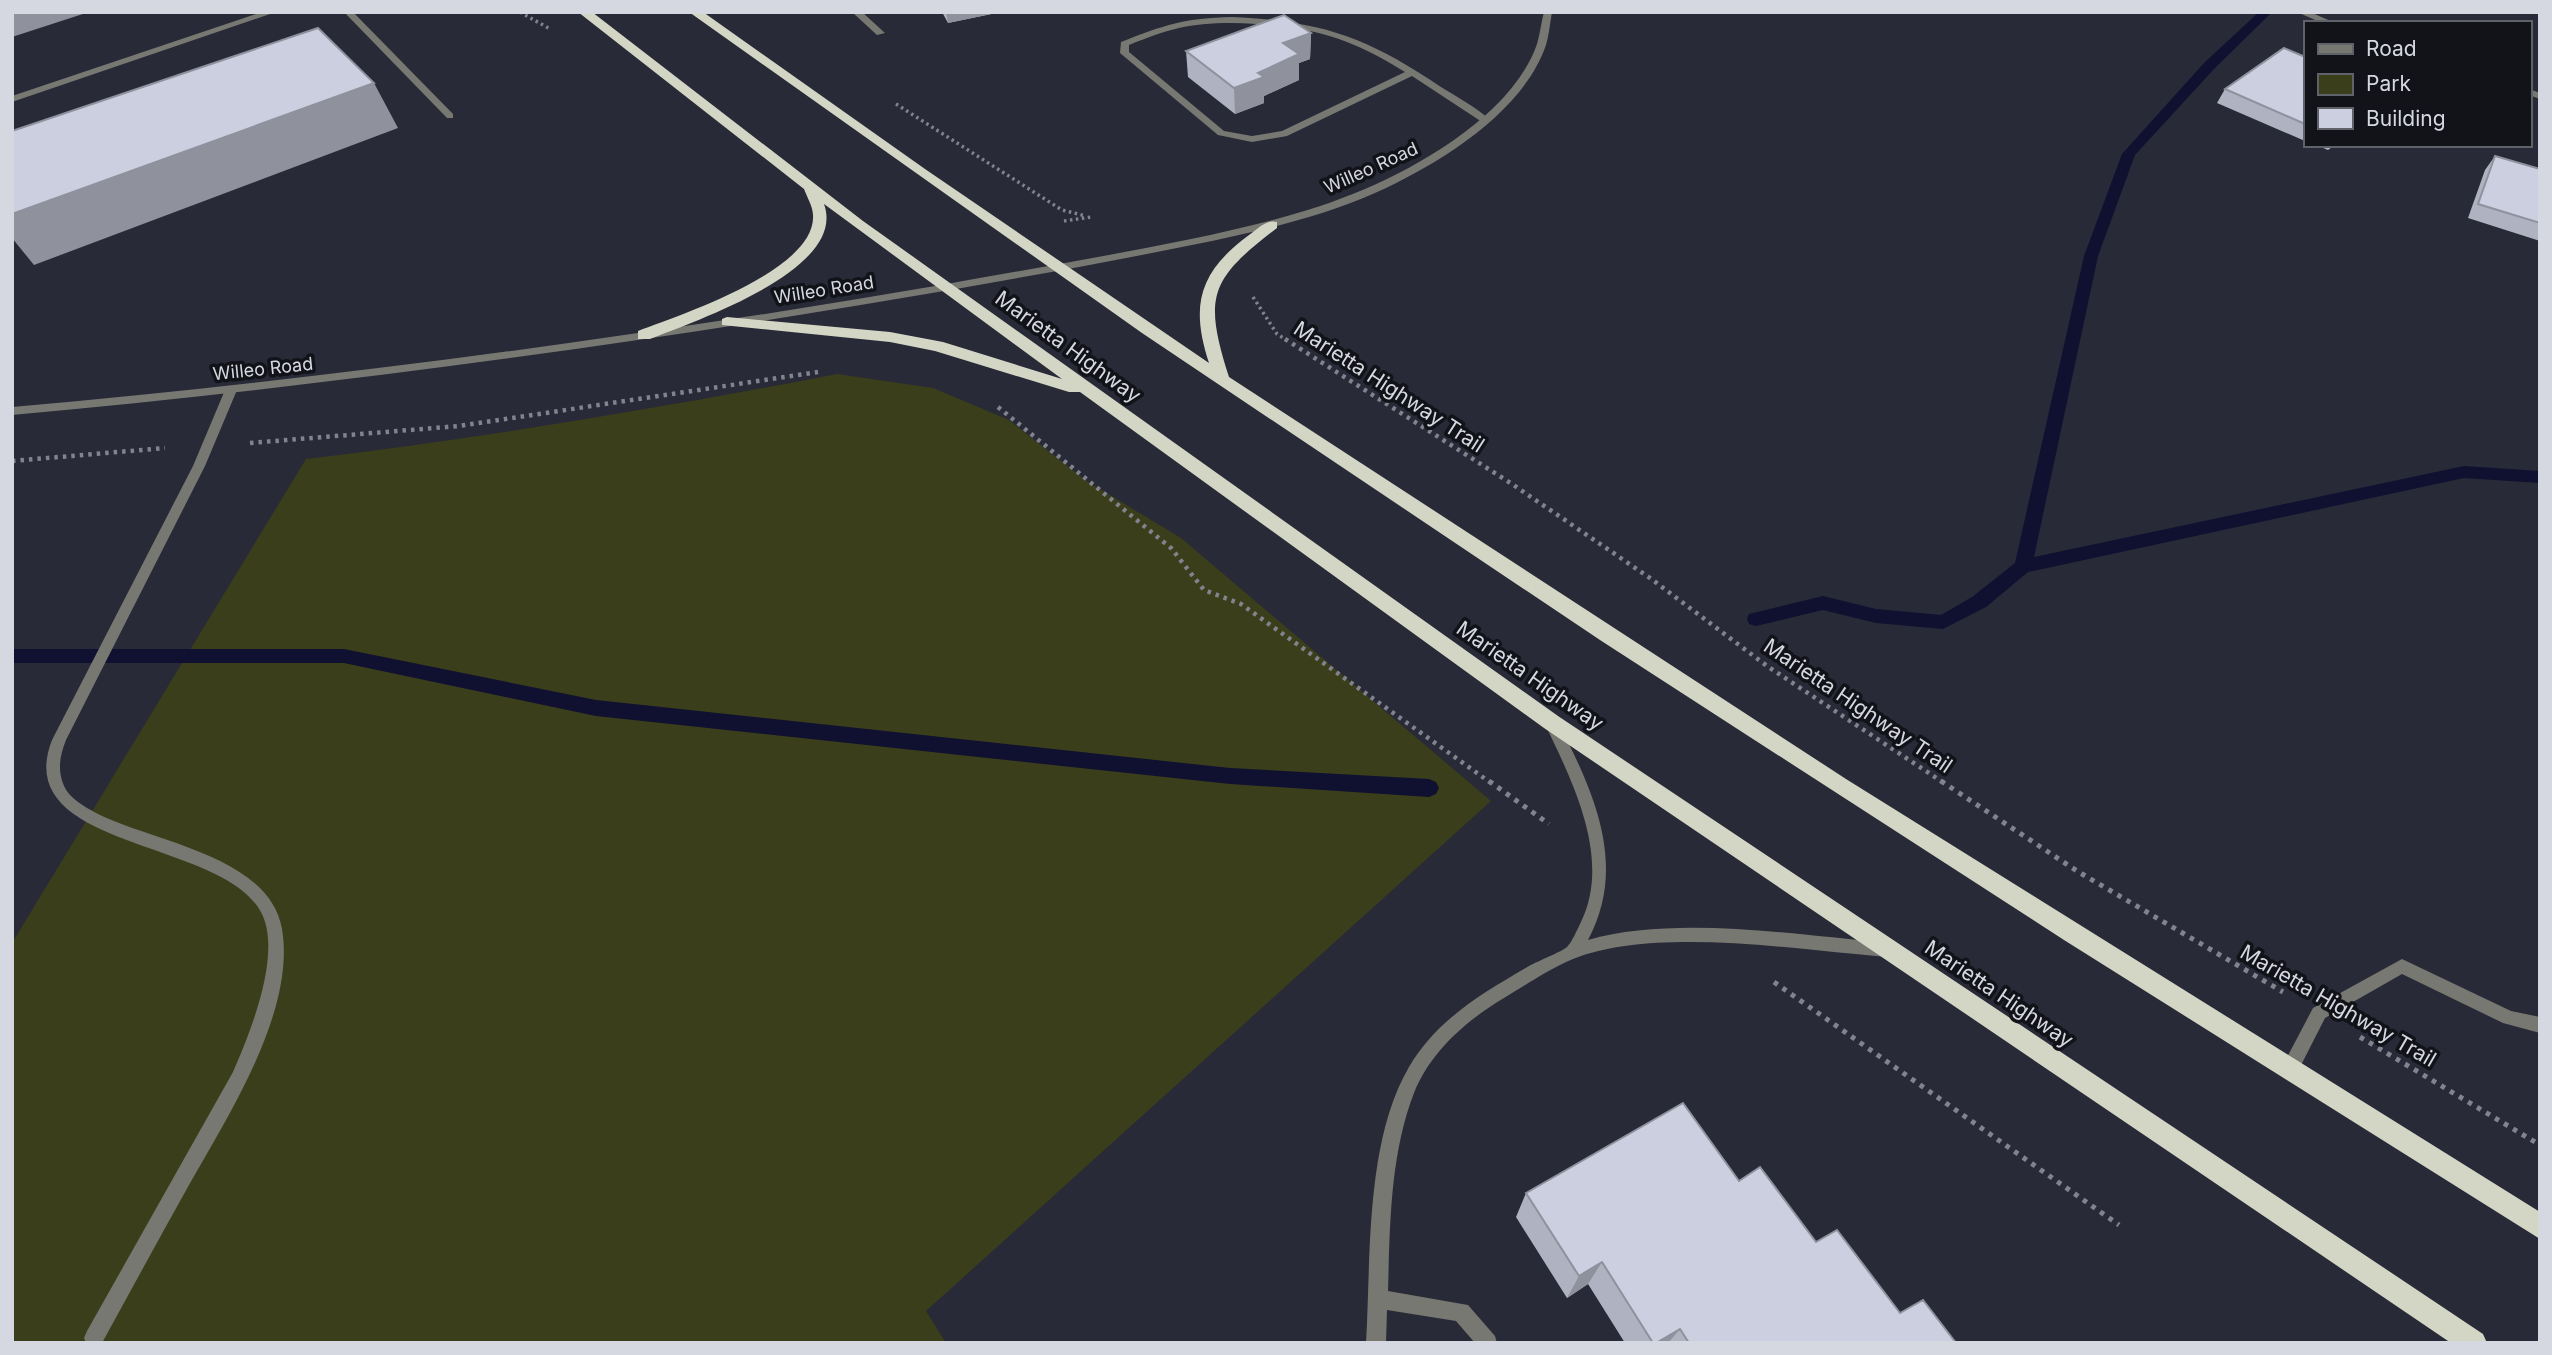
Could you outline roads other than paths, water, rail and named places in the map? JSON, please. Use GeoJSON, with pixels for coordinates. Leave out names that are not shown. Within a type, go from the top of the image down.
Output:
{"type":"FeatureCollection","features":[{"type":"Feature","properties":{"kind":"highway","name":"Marietta Highway"},"geometry":{"type":"LineString","coordinates":[[584,12],[810,188],[945,288],[1551,722],[2474,1343]]}},
{"type":"Feature","properties":{"kind":"highway"},"geometry":{"type":"LineString","coordinates":[[695,12],[1057,269],[1721,710],[2540,1227]]}},
{"type":"Feature","properties":{"kind":"highway"},"geometry":{"type":"LineString","coordinates":[[644,335],[712,307],[795,263],[808,250],[818,229],[820,205],[810,188]]}},
{"type":"Feature","properties":{"kind":"highway"},"geometry":{"type":"LineString","coordinates":[[1222,379],[1207,335],[1205,294],[1216,273],[1252,239],[1272,225]]}},
{"type":"Feature","properties":{"kind":"highway"},"geometry":{"type":"LineString","coordinates":[[727,322],[811,328],[917,342],[1091,393]]}},
{"type":"Feature","properties":{"kind":"street"},"geometry":{"type":"LineString","coordinates":[[12,99],[272,12]]}},
{"type":"Feature","properties":{"kind":"street"},"geometry":{"type":"LineString","coordinates":[[348,12],[450,116]]}},
{"type":"Feature","properties":{"kind":"street"},"geometry":{"type":"LineString","coordinates":[[856,12],[880,33]]}},
{"type":"Feature","properties":{"kind":"street","name":"Willeo Road"},"geometry":{"type":"LineString","coordinates":[[12,411],[345,377],[644,335],[1057,269],[1272,225],[1338,204],[1414,170],[1458,143],[1508,98],[1535,58],[1548,12]]}},
{"type":"Feature","properties":{"kind":"street"},"geometry":{"type":"LineString","coordinates":[[2301,12],[2326,21]]}},
{"type":"Feature","properties":{"kind":"street"},"geometry":{"type":"LineString","coordinates":[[1410,73],[1284,134],[1252,139],[1221,132],[1125,53],[1124,44],[1174,25],[1243,20],[1334,33],[1381,55],[1410,73],[1485,120]]}},
{"type":"Feature","properties":{"kind":"street"},"geometry":{"type":"LineString","coordinates":[[94,1338],[239,1078],[257,1039],[274,970],[274,937],[268,910],[253,888],[228,870],[182,850],[105,827],[75,810],[58,792],[51,768],[59,740],[208,446],[231,390]]}},
{"type":"Feature","properties":{"kind":"street"},"geometry":{"type":"LineString","coordinates":[[1551,722],[1582,793],[1595,832],[1598,859],[1597,900],[1590,923],[1573,951]]}},
{"type":"Feature","properties":{"kind":"street"},"geometry":{"type":"LineString","coordinates":[[1376,1343],[1384,1192],[1392,1136],[1407,1089],[1429,1055],[1460,1019],[1491,996],[1573,951],[1648,938],[1713,938],[1889,950]]}},
{"type":"Feature","properties":{"kind":"street"},"geometry":{"type":"LineString","coordinates":[[2289,1070],[2319,1013],[2402,966],[2509,1018],[2540,1025]]}},
{"type":"Feature","properties":{"kind":"street"},"geometry":{"type":"LineString","coordinates":[[1379,1299],[1461,1312],[1488,1343]]}},
{"type":"Feature","properties":{"kind":"waterway"},"geometry":{"type":"LineString","coordinates":[[2023,566],[2091,256],[2129,154],[2209,66],[2266,12]]}},
{"type":"Feature","properties":{"kind":"waterway"},"geometry":{"type":"LineString","coordinates":[[2023,566],[2464,472],[2540,477]]}},
{"type":"Feature","properties":{"kind":"waterway"},"geometry":{"type":"LineString","coordinates":[[1756,619],[1823,603],[1876,616],[1943,622],[1979,602],[2023,566]]}},
{"type":"Feature","properties":{"kind":"waterway"},"geometry":{"type":"LineString","coordinates":[[12,656],[344,656],[596,708],[1230,776],[1429,788]]}}]}
